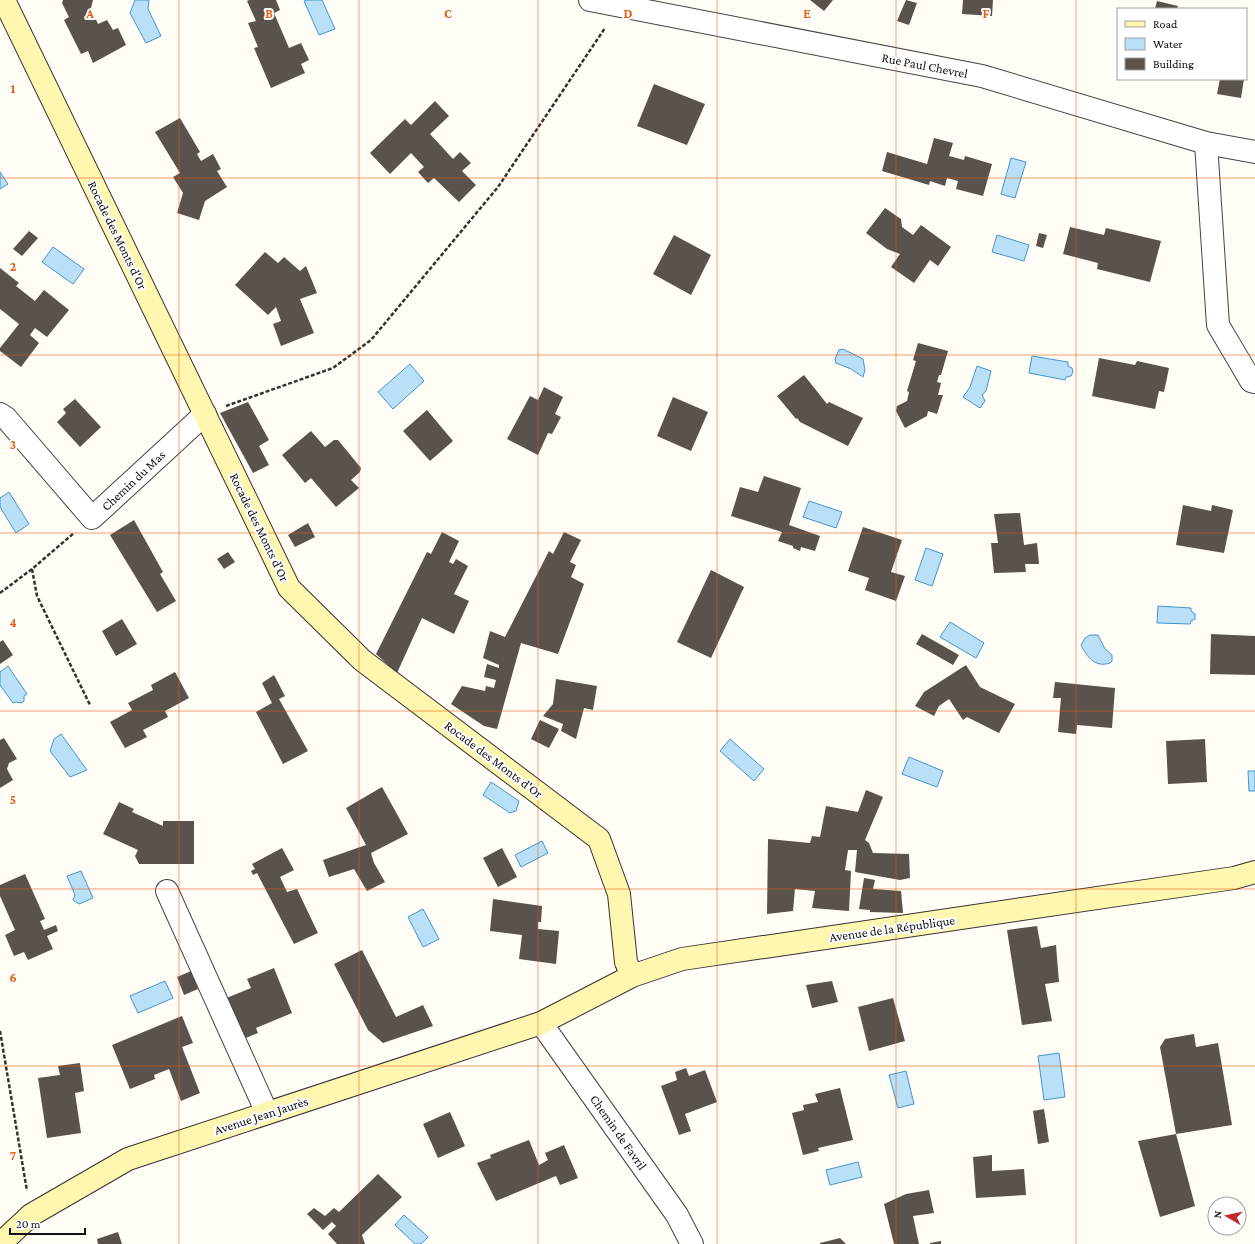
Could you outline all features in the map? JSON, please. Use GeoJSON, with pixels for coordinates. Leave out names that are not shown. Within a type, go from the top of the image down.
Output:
{"type":"FeatureCollection","features":[{"type":"Feature","properties":{"kind":"main road","name":"Rocade des Monts d'Or"},"geometry":{"type":"LineString","coordinates":[[4,0],[289,588],[362,660],[599,838],[619,894],[626,962],[632,976]]}},
{"type":"Feature","properties":{"kind":"main road","name":"Avenue de la République"},"geometry":{"type":"LineString","coordinates":[[541,1023],[632,976],[682,958],[1226,879],[1255,872]]}},
{"type":"Feature","properties":{"kind":"main road","name":"Avenue Jean Jaurès"},"geometry":{"type":"LineString","coordinates":[[0,1244],[31,1215],[128,1159],[541,1023]]}},
{"type":"Feature","properties":{"kind":"street","name":"Rue Paul Chevrel"},"geometry":{"type":"LineString","coordinates":[[590,0],[982,76],[1206,143],[1255,152]]}},
{"type":"Feature","properties":{"kind":"street"},"geometry":{"type":"LineString","coordinates":[[1206,143],[1218,325],[1251,381],[1255,382]]}},
{"type":"Feature","properties":{"kind":"street","name":"Chemin du Mas"},"geometry":{"type":"LineString","coordinates":[[0,414],[6,418],[92,518],[205,414]]}},
{"type":"Feature","properties":{"kind":"street"},"geometry":{"type":"LineString","coordinates":[[167,891],[267,1113]]}},
{"type":"Feature","properties":{"kind":"street","name":"Chemin de Favril"},"geometry":{"type":"LineString","coordinates":[[541,1023],[677,1215],[692,1244]]}},
{"type":"Feature","properties":{"kind":"path"},"geometry":{"type":"LineString","coordinates":[[205,414],[333,368],[371,340],[498,187],[620,6]]}},
{"type":"Feature","properties":{"kind":"path"},"geometry":{"type":"LineString","coordinates":[[0,593],[32,569],[92,518]]}},
{"type":"Feature","properties":{"kind":"path"},"geometry":{"type":"LineString","coordinates":[[32,569],[37,596],[90,705]]}},
{"type":"Feature","properties":{"kind":"path"},"geometry":{"type":"LineString","coordinates":[[0,1031],[31,1215]]}},
{"type":"Feature","properties":{"kind":"water"},"geometry":{"type":"Polygon","coordinates":[[[135,0],[149,0],[148,9],[161,36],[146,43],[130,13],[135,0]]]}},
{"type":"Feature","properties":{"kind":"water"},"geometry":{"type":"Polygon","coordinates":[[[322,0],[335,29],[319,35],[304,1],[322,0]]]}},
{"type":"Feature","properties":{"kind":"water"},"geometry":{"type":"Polygon","coordinates":[[[1011,158],[1026,162],[1015,198],[1001,194],[1011,158]]]}},
{"type":"Feature","properties":{"kind":"water"},"geometry":{"type":"Polygon","coordinates":[[[0,172],[8,184],[0,189],[0,172]]]}},
{"type":"Feature","properties":{"kind":"water"},"geometry":{"type":"Polygon","coordinates":[[[997,235],[1029,245],[1024,261],[992,252],[997,235]]]}},
{"type":"Feature","properties":{"kind":"water"},"geometry":{"type":"Polygon","coordinates":[[[53,247],[84,269],[73,284],[42,262],[53,247]]]}},
{"type":"Feature","properties":{"kind":"water"},"geometry":{"type":"Polygon","coordinates":[[[843,349],[863,359],[865,370],[863,377],[851,369],[836,363],[835,359],[839,350],[843,349]]]}},
{"type":"Feature","properties":{"kind":"water"},"geometry":{"type":"Polygon","coordinates":[[[1032,356],[1068,362],[1068,366],[1072,368],[1073,372],[1071,376],[1066,377],[1065,380],[1029,373],[1032,356]]]}},
{"type":"Feature","properties":{"kind":"water"},"geometry":{"type":"Polygon","coordinates":[[[410,364],[424,381],[393,409],[378,392],[410,364]]]}},
{"type":"Feature","properties":{"kind":"water"},"geometry":{"type":"Polygon","coordinates":[[[977,366],[991,371],[986,391],[982,395],[985,401],[980,408],[963,397],[970,387],[977,366]]]}},
{"type":"Feature","properties":{"kind":"water"},"geometry":{"type":"Polygon","coordinates":[[[9,492],[29,524],[16,533],[0,507],[0,498],[9,492]]]}},
{"type":"Feature","properties":{"kind":"water"},"geometry":{"type":"Polygon","coordinates":[[[809,501],[842,512],[836,528],[803,517],[809,501]]]}},
{"type":"Feature","properties":{"kind":"water"},"geometry":{"type":"Polygon","coordinates":[[[926,548],[943,554],[932,586],[915,580],[926,548]]]}},
{"type":"Feature","properties":{"kind":"water"},"geometry":{"type":"Polygon","coordinates":[[[1158,606],[1191,608],[1191,611],[1195,614],[1195,619],[1191,621],[1190,624],[1157,623],[1158,606]]]}},
{"type":"Feature","properties":{"kind":"water"},"geometry":{"type":"Polygon","coordinates":[[[950,622],[984,643],[976,658],[940,637],[950,622]]]}},
{"type":"Feature","properties":{"kind":"water"},"geometry":{"type":"Polygon","coordinates":[[[1090,635],[1098,635],[1105,649],[1112,655],[1112,661],[1110,663],[1096,663],[1086,654],[1081,645],[1085,638],[1090,635]]]}},
{"type":"Feature","properties":{"kind":"water"},"geometry":{"type":"Polygon","coordinates":[[[8,666],[27,694],[24,696],[24,701],[22,703],[13,703],[0,685],[0,672],[8,666]]]}},
{"type":"Feature","properties":{"kind":"water"},"geometry":{"type":"Polygon","coordinates":[[[61,734],[87,770],[70,777],[50,751],[54,739],[61,734]]]}},
{"type":"Feature","properties":{"kind":"water"},"geometry":{"type":"Polygon","coordinates":[[[730,739],[764,769],[754,781],[720,751],[730,739]]]}},
{"type":"Feature","properties":{"kind":"water"},"geometry":{"type":"Polygon","coordinates":[[[909,757],[943,771],[937,787],[902,774],[909,757]]]}},
{"type":"Feature","properties":{"kind":"water"},"geometry":{"type":"Polygon","coordinates":[[[1248,771],[1255,771],[1255,791],[1249,791],[1248,771]]]}},
{"type":"Feature","properties":{"kind":"water"},"geometry":{"type":"Polygon","coordinates":[[[491,782],[519,801],[516,811],[510,813],[483,795],[491,782]]]}},
{"type":"Feature","properties":{"kind":"water"},"geometry":{"type":"Polygon","coordinates":[[[542,841],[548,853],[521,867],[515,855],[542,841]]]}},
{"type":"Feature","properties":{"kind":"water"},"geometry":{"type":"Polygon","coordinates":[[[81,871],[93,898],[79,904],[73,900],[75,895],[67,876],[81,871]]]}},
{"type":"Feature","properties":{"kind":"water"},"geometry":{"type":"Polygon","coordinates":[[[423,909],[439,939],[423,947],[408,917],[423,909]]]}},
{"type":"Feature","properties":{"kind":"water"},"geometry":{"type":"Polygon","coordinates":[[[165,981],[173,998],[138,1013],[130,996],[165,981]]]}},
{"type":"Feature","properties":{"kind":"water"},"geometry":{"type":"Polygon","coordinates":[[[1059,1053],[1065,1097],[1044,1100],[1038,1056],[1059,1053]]]}},
{"type":"Feature","properties":{"kind":"water"},"geometry":{"type":"Polygon","coordinates":[[[906,1071],[914,1104],[898,1108],[889,1075],[906,1071]]]}},
{"type":"Feature","properties":{"kind":"water"},"geometry":{"type":"Polygon","coordinates":[[[858,1162],[862,1177],[830,1185],[826,1170],[858,1162]]]}},
{"type":"Feature","properties":{"kind":"water"},"geometry":{"type":"Polygon","coordinates":[[[404,1215],[428,1237],[421,1244],[415,1244],[395,1225],[404,1215]]]}},
{"type":"Feature","properties":{"kind":"building"},"geometry":{"type":"Polygon","coordinates":[[[63,0],[93,0],[91,8],[98,24],[107,20],[113,30],[118,28],[126,45],[93,63],[88,51],[81,54],[64,20],[69,17],[62,3],[63,0]]]}},
{"type":"Feature","properties":{"kind":"building"},"geometry":{"type":"Polygon","coordinates":[[[276,0],[280,10],[274,13],[289,48],[301,43],[309,60],[301,64],[305,73],[271,88],[254,48],[258,47],[248,23],[256,21],[247,1],[276,0]]]}},
{"type":"Feature","properties":{"kind":"building"},"geometry":{"type":"Polygon","coordinates":[[[810,0],[833,0],[824,11],[810,0]]]}},
{"type":"Feature","properties":{"kind":"building"},"geometry":{"type":"Polygon","coordinates":[[[906,0],[917,3],[909,25],[897,21],[906,0]]]}},
{"type":"Feature","properties":{"kind":"building"},"geometry":{"type":"Polygon","coordinates":[[[963,0],[993,0],[992,16],[962,14],[963,0]]]}},
{"type":"Feature","properties":{"kind":"building"},"geometry":{"type":"Polygon","coordinates":[[[1157,1],[1178,6],[1177,8],[1155,8],[1157,1]]]}},
{"type":"Feature","properties":{"kind":"building"},"geometry":{"type":"Polygon","coordinates":[[[1220,80],[1244,80],[1241,98],[1217,94],[1220,80]]]}},
{"type":"Feature","properties":{"kind":"building"},"geometry":{"type":"Polygon","coordinates":[[[654,84],[705,104],[687,145],[637,126],[654,84]]]}},
{"type":"Feature","properties":{"kind":"building"},"geometry":{"type":"Polygon","coordinates":[[[435,101],[449,116],[430,134],[453,159],[460,152],[471,163],[462,171],[476,185],[459,202],[434,178],[428,183],[418,172],[424,167],[411,153],[390,174],[370,153],[405,119],[411,125],[435,101]]]}},
{"type":"Feature","properties":{"kind":"building"},"geometry":{"type":"Polygon","coordinates":[[[180,118],[200,152],[197,154],[201,161],[213,154],[221,169],[217,171],[227,187],[205,201],[199,220],[177,213],[183,193],[173,177],[180,173],[155,132],[180,118]]]}},
{"type":"Feature","properties":{"kind":"building"},"geometry":{"type":"Polygon","coordinates":[[[934,138],[953,143],[949,156],[964,160],[965,156],[992,164],[983,196],[956,189],[958,181],[947,178],[945,186],[930,181],[929,185],[882,171],[887,152],[927,164],[934,138]]]}},
{"type":"Feature","properties":{"kind":"building"},"geometry":{"type":"Polygon","coordinates":[[[885,208],[901,219],[902,227],[913,235],[921,225],[951,247],[938,266],[930,260],[914,283],[891,267],[900,254],[887,249],[866,233],[885,208]]]}},
{"type":"Feature","properties":{"kind":"building"},"geometry":{"type":"Polygon","coordinates":[[[1070,227],[1104,235],[1106,228],[1161,241],[1150,282],[1097,269],[1098,263],[1063,254],[1070,227]]]}},
{"type":"Feature","properties":{"kind":"building"},"geometry":{"type":"Polygon","coordinates":[[[29,231],[38,238],[22,256],[13,249],[29,231]]]}},
{"type":"Feature","properties":{"kind":"building"},"geometry":{"type":"Polygon","coordinates":[[[1039,233],[1047,235],[1043,248],[1036,246],[1039,233]]]}},
{"type":"Feature","properties":{"kind":"building"},"geometry":{"type":"Polygon","coordinates":[[[674,235],[711,255],[691,295],[653,274],[674,235]]]}},
{"type":"Feature","properties":{"kind":"building"},"geometry":{"type":"Polygon","coordinates":[[[265,252],[278,263],[284,257],[300,271],[306,266],[317,293],[300,299],[314,333],[281,346],[273,324],[281,321],[276,307],[268,315],[235,285],[265,252]]]}},
{"type":"Feature","properties":{"kind":"building"},"geometry":{"type":"Polygon","coordinates":[[[0,268],[19,283],[16,286],[35,301],[44,290],[69,310],[47,337],[35,328],[30,335],[39,343],[21,367],[0,351],[0,348],[19,324],[0,309],[0,268]]]}},
{"type":"Feature","properties":{"kind":"building"},"geometry":{"type":"Polygon","coordinates":[[[918,343],[948,351],[941,375],[939,375],[937,382],[941,383],[938,395],[943,395],[937,414],[928,411],[927,416],[905,428],[896,411],[897,406],[907,401],[909,392],[907,391],[916,361],[913,360],[918,343]]]}},
{"type":"Feature","properties":{"kind":"building"},"geometry":{"type":"Polygon","coordinates":[[[1099,358],[1135,365],[1137,361],[1169,368],[1164,392],[1159,391],[1155,409],[1092,396],[1099,358]]]}},
{"type":"Feature","properties":{"kind":"building"},"geometry":{"type":"Polygon","coordinates":[[[804,375],[827,404],[829,402],[863,418],[848,446],[800,422],[777,396],[804,375]]]}},
{"type":"Feature","properties":{"kind":"building"},"geometry":{"type":"Polygon","coordinates":[[[544,387],[563,397],[555,414],[561,417],[552,434],[548,433],[538,455],[507,439],[530,396],[538,400],[544,387]]]}},
{"type":"Feature","properties":{"kind":"building"},"geometry":{"type":"Polygon","coordinates":[[[673,397],[708,412],[691,451],[657,436],[673,397]]]}},
{"type":"Feature","properties":{"kind":"building"},"geometry":{"type":"Polygon","coordinates":[[[75,399],[101,427],[80,447],[57,422],[66,413],[63,409],[75,399]]]}},
{"type":"Feature","properties":{"kind":"building"},"geometry":{"type":"Polygon","coordinates":[[[248,402],[269,440],[259,446],[269,465],[253,473],[220,413],[248,402]]]}},
{"type":"Feature","properties":{"kind":"building"},"geometry":{"type":"Polygon","coordinates":[[[427,410],[453,441],[430,461],[403,431],[427,410]]]}},
{"type":"Feature","properties":{"kind":"building"},"geometry":{"type":"Polygon","coordinates":[[[311,431],[325,447],[334,440],[338,440],[361,468],[360,472],[351,480],[359,488],[336,507],[311,478],[305,483],[282,455],[311,431]]]}},
{"type":"Feature","properties":{"kind":"building"},"geometry":{"type":"Polygon","coordinates":[[[764,476],[801,488],[789,525],[820,536],[815,551],[801,547],[800,551],[793,548],[793,546],[778,541],[782,532],[731,516],[740,487],[758,492],[764,476]]]}},
{"type":"Feature","properties":{"kind":"building"},"geometry":{"type":"Polygon","coordinates":[[[1183,505],[1211,511],[1212,505],[1233,510],[1224,553],[1176,545],[1183,505]]]}},
{"type":"Feature","properties":{"kind":"building"},"geometry":{"type":"Polygon","coordinates":[[[1020,513],[1024,545],[1037,543],[1039,564],[1025,564],[1026,572],[994,573],[991,543],[998,543],[994,514],[1020,513]]]}},
{"type":"Feature","properties":{"kind":"building"},"geometry":{"type":"Polygon","coordinates":[[[134,520],[163,572],[160,574],[176,601],[157,612],[110,535],[134,520]]]}},
{"type":"Feature","properties":{"kind":"building"},"geometry":{"type":"Polygon","coordinates":[[[308,523],[315,537],[295,547],[288,535],[308,523]]]}},
{"type":"Feature","properties":{"kind":"building"},"geometry":{"type":"Polygon","coordinates":[[[863,527],[902,540],[891,572],[905,576],[896,601],[865,590],[869,578],[848,571],[863,527]]]}},
{"type":"Feature","properties":{"kind":"building"},"geometry":{"type":"Polygon","coordinates":[[[442,532],[459,541],[449,562],[453,564],[456,559],[468,566],[454,594],[469,601],[454,634],[422,618],[397,673],[376,654],[427,552],[431,554],[442,532]]]}},
{"type":"Feature","properties":{"kind":"building"},"geometry":{"type":"Polygon","coordinates":[[[564,532],[581,540],[570,562],[576,565],[571,577],[584,584],[558,654],[521,643],[497,729],[484,726],[451,704],[462,686],[485,691],[486,686],[494,688],[496,680],[484,677],[487,664],[499,668],[499,665],[483,658],[490,631],[505,637],[549,551],[553,554],[564,532]]]}},
{"type":"Feature","properties":{"kind":"building"},"geometry":{"type":"Polygon","coordinates":[[[228,552],[235,562],[224,569],[217,559],[228,552]]]}},
{"type":"Feature","properties":{"kind":"building"},"geometry":{"type":"Polygon","coordinates":[[[711,570],[744,587],[711,658],[677,642],[711,570]]]}},
{"type":"Feature","properties":{"kind":"building"},"geometry":{"type":"Polygon","coordinates":[[[122,619],[137,644],[116,656],[102,631],[122,619]]]}},
{"type":"Feature","properties":{"kind":"building"},"geometry":{"type":"Polygon","coordinates":[[[922,634],[959,655],[953,665],[916,644],[922,634]]]}},
{"type":"Feature","properties":{"kind":"building"},"geometry":{"type":"Polygon","coordinates":[[[1211,634],[1255,636],[1255,675],[1210,674],[1211,634]]]}},
{"type":"Feature","properties":{"kind":"building"},"geometry":{"type":"Polygon","coordinates":[[[3,640],[13,655],[0,664],[0,642],[3,640]]]}},
{"type":"Feature","properties":{"kind":"building"},"geometry":{"type":"Polygon","coordinates":[[[966,665],[980,687],[1015,704],[999,733],[967,717],[963,720],[949,699],[939,706],[934,716],[915,706],[924,692],[966,665]]]}},
{"type":"Feature","properties":{"kind":"building"},"geometry":{"type":"Polygon","coordinates":[[[175,672],[189,698],[165,711],[168,717],[143,730],[147,737],[125,748],[110,722],[132,710],[128,703],[153,690],[151,685],[175,672]]]}},
{"type":"Feature","properties":{"kind":"building"},"geometry":{"type":"Polygon","coordinates":[[[274,675],[285,696],[279,699],[308,751],[283,764],[256,712],[272,703],[262,683],[274,675]]]}},
{"type":"Feature","properties":{"kind":"building"},"geometry":{"type":"Polygon","coordinates":[[[556,679],[597,686],[593,710],[584,708],[576,739],[561,731],[563,724],[543,716],[553,704],[556,679]]]}},
{"type":"Feature","properties":{"kind":"building"},"geometry":{"type":"Polygon","coordinates":[[[1055,682],[1115,688],[1112,728],[1077,725],[1076,734],[1058,732],[1061,698],[1053,698],[1055,682]]]}},
{"type":"Feature","properties":{"kind":"building"},"geometry":{"type":"Polygon","coordinates":[[[540,720],[559,729],[549,748],[531,739],[540,720]]]}},
{"type":"Feature","properties":{"kind":"building"},"geometry":{"type":"Polygon","coordinates":[[[4,738],[17,759],[9,763],[7,769],[13,780],[0,788],[0,740],[4,738]]]}},
{"type":"Feature","properties":{"kind":"building"},"geometry":{"type":"Polygon","coordinates":[[[1205,739],[1207,782],[1168,784],[1166,741],[1205,739]]]}},
{"type":"Feature","properties":{"kind":"building"},"geometry":{"type":"Polygon","coordinates":[[[382,787],[408,834],[371,853],[374,863],[385,882],[367,891],[354,869],[329,877],[323,860],[366,845],[346,808],[382,787]]]}},
{"type":"Feature","properties":{"kind":"building"},"geometry":{"type":"Polygon","coordinates":[[[866,790],[883,797],[865,840],[869,843],[873,853],[909,854],[910,878],[900,880],[855,872],[857,850],[848,850],[845,870],[851,871],[849,911],[812,908],[815,891],[795,889],[793,911],[767,914],[768,839],[810,843],[812,836],[820,837],[826,806],[858,812],[866,790]]]}},
{"type":"Feature","properties":{"kind":"building"},"geometry":{"type":"Polygon","coordinates":[[[119,802],[134,809],[132,812],[163,826],[163,821],[194,821],[194,864],[139,864],[135,856],[138,850],[103,834],[119,802]]]}},
{"type":"Feature","properties":{"kind":"building"},"geometry":{"type":"Polygon","coordinates":[[[282,848],[294,870],[280,877],[287,892],[297,889],[318,933],[294,944],[257,873],[253,875],[251,871],[255,869],[252,864],[282,848]]]}},
{"type":"Feature","properties":{"kind":"building"},"geometry":{"type":"Polygon","coordinates":[[[502,848],[517,877],[498,887],[483,858],[502,848]]]}},
{"type":"Feature","properties":{"kind":"building"},"geometry":{"type":"Polygon","coordinates":[[[25,874],[45,919],[40,921],[44,930],[56,925],[58,931],[47,936],[53,949],[28,960],[24,952],[14,956],[5,935],[15,930],[0,896],[0,885],[25,874]]]}},
{"type":"Feature","properties":{"kind":"building"},"geometry":{"type":"Polygon","coordinates":[[[864,878],[875,880],[873,889],[901,891],[903,913],[870,912],[870,910],[859,909],[864,878]]]}},
{"type":"Feature","properties":{"kind":"building"},"geometry":{"type":"Polygon","coordinates":[[[493,899],[542,906],[541,922],[538,922],[538,929],[559,931],[556,964],[519,959],[522,935],[490,931],[493,899]]]}},
{"type":"Feature","properties":{"kind":"building"},"geometry":{"type":"Polygon","coordinates":[[[1037,926],[1041,948],[1056,945],[1059,982],[1045,984],[1052,1021],[1022,1025],[1007,930],[1037,926]]]}},
{"type":"Feature","properties":{"kind":"building"},"geometry":{"type":"Polygon","coordinates":[[[362,950],[396,1017],[423,1005],[433,1026],[383,1043],[368,1030],[334,964],[362,950]]]}},
{"type":"Feature","properties":{"kind":"building"},"geometry":{"type":"Polygon","coordinates":[[[274,968],[292,1013],[256,1028],[258,1033],[241,1040],[224,999],[251,988],[247,979],[274,968]]]}},
{"type":"Feature","properties":{"kind":"building"},"geometry":{"type":"Polygon","coordinates":[[[191,971],[198,989],[184,995],[177,977],[191,971]]]}},
{"type":"Feature","properties":{"kind":"building"},"geometry":{"type":"Polygon","coordinates":[[[832,981],[838,1002],[812,1008],[806,985],[832,981]]]}},
{"type":"Feature","properties":{"kind":"building"},"geometry":{"type":"Polygon","coordinates":[[[893,998],[905,1041],[869,1051],[858,1007],[893,998]]]}},
{"type":"Feature","properties":{"kind":"building"},"geometry":{"type":"Polygon","coordinates":[[[182,1016],[193,1043],[182,1047],[200,1093],[181,1101],[169,1069],[154,1075],[155,1079],[130,1089],[112,1045],[182,1016]]]}},
{"type":"Feature","properties":{"kind":"building"},"geometry":{"type":"Polygon","coordinates":[[[1194,1034],[1196,1047],[1218,1043],[1232,1125],[1176,1134],[1160,1047],[1165,1039],[1194,1034]]]}},
{"type":"Feature","properties":{"kind":"building"},"geometry":{"type":"Polygon","coordinates":[[[80,1063],[84,1091],[75,1093],[81,1133],[47,1138],[38,1078],[60,1075],[58,1066],[80,1063]]]}},
{"type":"Feature","properties":{"kind":"building"},"geometry":{"type":"Polygon","coordinates":[[[686,1068],[689,1076],[705,1070],[717,1102],[685,1114],[691,1131],[679,1135],[661,1086],[677,1080],[675,1072],[686,1068]]]}},
{"type":"Feature","properties":{"kind":"building"},"geometry":{"type":"Polygon","coordinates":[[[840,1088],[853,1140],[818,1148],[819,1151],[803,1155],[792,1113],[804,1110],[803,1105],[818,1102],[815,1094],[840,1088]]]}},
{"type":"Feature","properties":{"kind":"building"},"geometry":{"type":"Polygon","coordinates":[[[1044,1109],[1049,1142],[1038,1144],[1033,1111],[1044,1109]]]}},
{"type":"Feature","properties":{"kind":"building"},"geometry":{"type":"Polygon","coordinates":[[[450,1112],[465,1146],[438,1158],[423,1124],[450,1112]]]}},
{"type":"Feature","properties":{"kind":"building"},"geometry":{"type":"Polygon","coordinates":[[[1176,1134],[1195,1206],[1160,1217],[1138,1141],[1176,1134]]]}},
{"type":"Feature","properties":{"kind":"building"},"geometry":{"type":"Polygon","coordinates":[[[529,1140],[539,1165],[548,1160],[545,1153],[564,1145],[578,1178],[560,1185],[556,1176],[496,1201],[477,1163],[491,1158],[490,1155],[529,1140]]]}},
{"type":"Feature","properties":{"kind":"building"},"geometry":{"type":"Polygon","coordinates":[[[992,1155],[992,1171],[1024,1169],[1026,1195],[976,1198],[973,1157],[992,1155]]]}},
{"type":"Feature","properties":{"kind":"building"},"geometry":{"type":"Polygon","coordinates":[[[378,1174],[402,1197],[362,1235],[365,1244],[337,1244],[328,1234],[336,1226],[332,1222],[323,1230],[307,1214],[314,1208],[325,1216],[334,1208],[339,1212],[378,1174]]]}},
{"type":"Feature","properties":{"kind":"building"},"geometry":{"type":"Polygon","coordinates":[[[929,1190],[934,1213],[913,1216],[919,1244],[894,1244],[884,1204],[906,1194],[929,1190]]]}},
{"type":"Feature","properties":{"kind":"building"},"geometry":{"type":"Polygon","coordinates":[[[118,1232],[122,1244],[98,1244],[97,1239],[118,1232]]]}},
{"type":"Feature","properties":{"kind":"building"},"geometry":{"type":"Polygon","coordinates":[[[840,1238],[846,1244],[820,1244],[820,1243],[840,1238]]]}},
{"type":"Feature","properties":{"kind":"building"},"geometry":{"type":"Polygon","coordinates":[[[941,1241],[941,1244],[930,1244],[930,1243],[941,1241]]]}}]}
